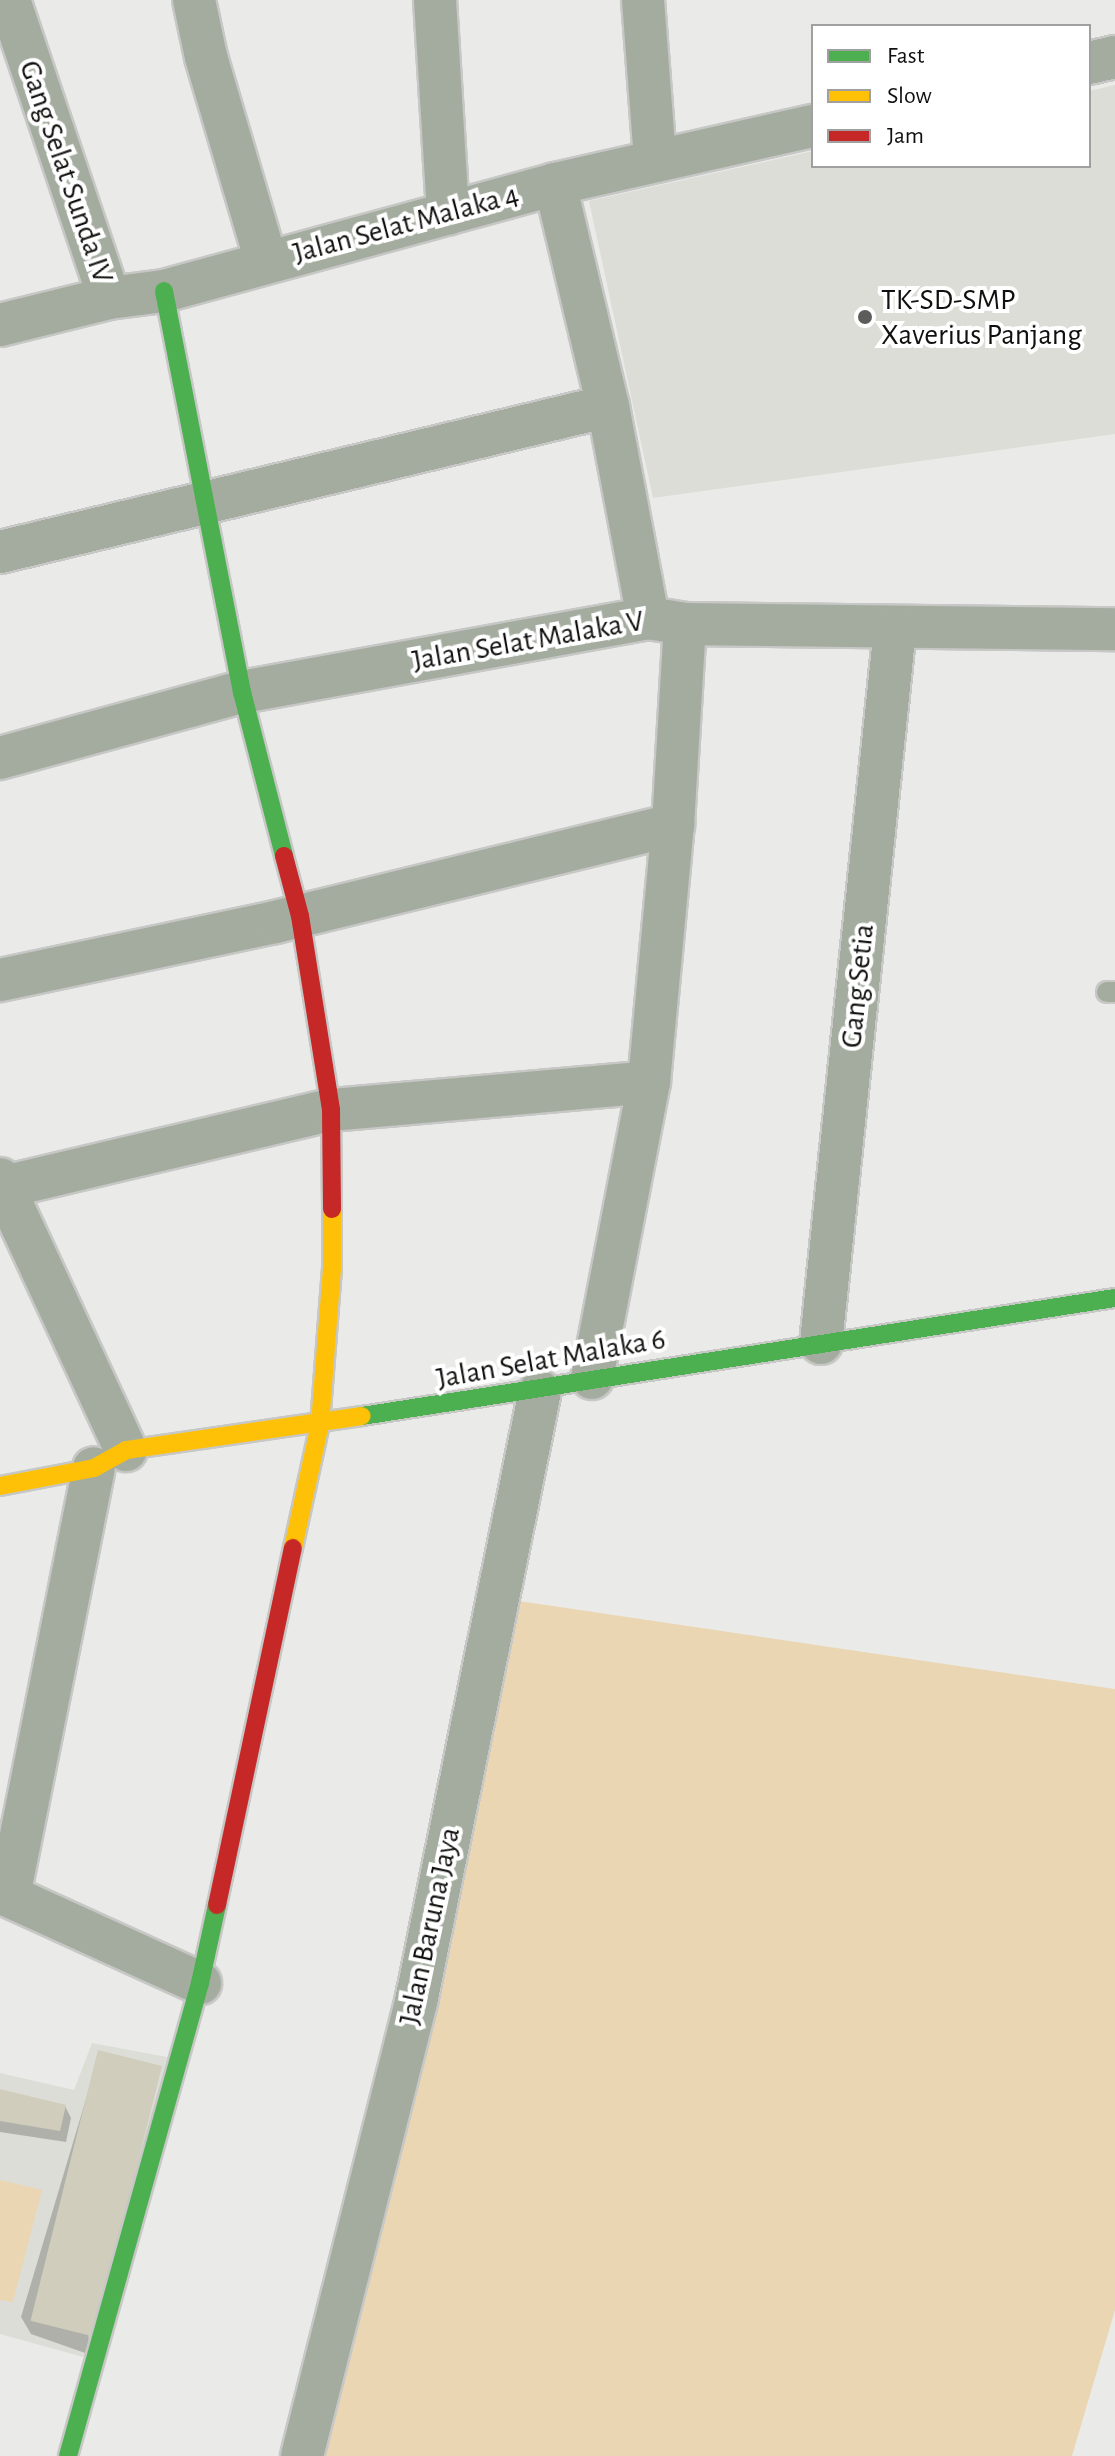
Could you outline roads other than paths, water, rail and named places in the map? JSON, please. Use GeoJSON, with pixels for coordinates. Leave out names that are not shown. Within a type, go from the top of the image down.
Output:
{"type":"FeatureCollection","features":[{"type":"Feature","properties":{"kind":"street","name":"Gang Selat Sunda IV"},"geometry":{"type":"LineString","coordinates":[[9,0],[109,298]]}},
{"type":"Feature","properties":{"kind":"street"},"geometry":{"type":"LineString","coordinates":[[194,0],[206,57],[266,261]]}},
{"type":"Feature","properties":{"kind":"street"},"geometry":{"type":"LineString","coordinates":[[435,0],[448,214]]}},
{"type":"Feature","properties":{"kind":"street"},"geometry":{"type":"LineString","coordinates":[[643,0],[655,161]]}},
{"type":"Feature","properties":{"kind":"street"},"geometry":{"type":"LineString","coordinates":[[1091,63],[1115,57]]}},
{"type":"Feature","properties":{"kind":"street","name":"Jalan Selat Malaka 4"},"geometry":{"type":"LineString","coordinates":[[0,325],[109,298],[164,291],[555,184],[811,126]]}},
{"type":"Feature","properties":{"kind":"street"},"geometry":{"type":"LineString","coordinates":[[555,184],[608,406],[666,621],[673,825],[649,1082],[592,1378]]}},
{"type":"Feature","properties":{"kind":"street"},"geometry":{"type":"LineString","coordinates":[[68,2456],[200,1983],[320,1424],[332,1268],[331,1110],[300,916],[242,692],[164,291]]}},
{"type":"Feature","properties":{"kind":"street"},"geometry":{"type":"LineString","coordinates":[[0,552],[608,406]]}},
{"type":"Feature","properties":{"kind":"street","name":"Jalan Selat Malaka V"},"geometry":{"type":"LineString","coordinates":[[0,758],[242,692],[666,621],[895,628],[1115,629]]}},
{"type":"Feature","properties":{"kind":"street","name":"Gang Setia"},"geometry":{"type":"LineString","coordinates":[[821,1343],[895,628]]}},
{"type":"Feature","properties":{"kind":"street"},"geometry":{"type":"LineString","coordinates":[[0,980],[300,916],[673,825]]}},
{"type":"Feature","properties":{"kind":"street"},"geometry":{"type":"LineString","coordinates":[[200,1983],[4,1894],[110,1459],[2,1183],[331,1110],[649,1082]]}},
{"type":"Feature","properties":{"kind":"street","name":"Jalan Selat Malaka 6"},"geometry":{"type":"LineString","coordinates":[[0,1486],[110,1459],[540,1391],[592,1378],[1115,1298]]}},
{"type":"Feature","properties":{"kind":"street","name":"Jalan Baruna Jaya"},"geometry":{"type":"LineString","coordinates":[[302,2456],[416,2002],[540,1391]]}},
{"type":"Feature","properties":{"kind":"place","name":"TK-SD-SMP Xaverius Panjang"},"geometry":{"type":"Point","coordinates":[865,317]}}]}
